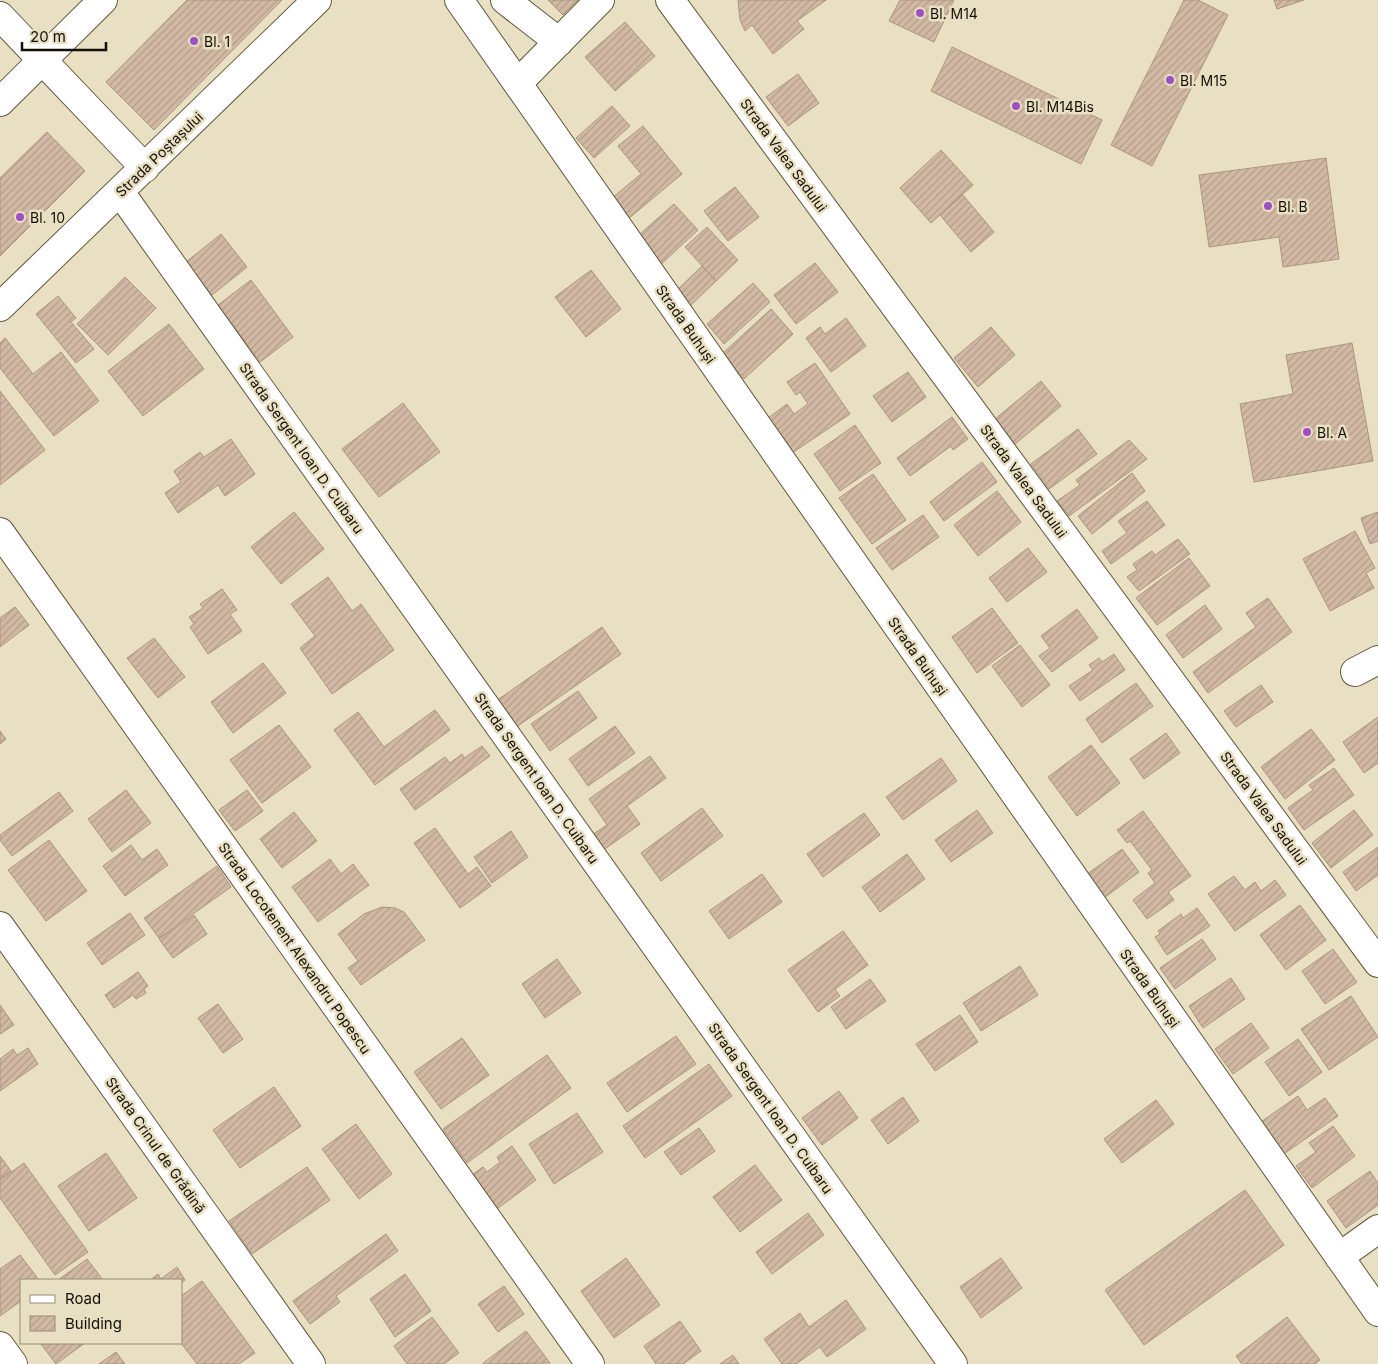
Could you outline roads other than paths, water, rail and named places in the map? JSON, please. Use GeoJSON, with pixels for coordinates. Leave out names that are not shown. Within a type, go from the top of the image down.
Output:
{"type":"FeatureCollection","features":[{"type":"Feature","properties":{"kind":"street"},"geometry":{"type":"LineString","coordinates":[[0,102],[103,0]]}},
{"type":"Feature","properties":{"kind":"street","name":"Strada Poștașului"},"geometry":{"type":"LineString","coordinates":[[0,307],[317,0]]}},
{"type":"Feature","properties":{"kind":"street","name":"Strada Buhuși"},"geometry":{"type":"LineString","coordinates":[[459,0],[1378,1312]]}},
{"type":"Feature","properties":{"kind":"street"},"geometry":{"type":"LineString","coordinates":[[506,0],[559,42]]}},
{"type":"Feature","properties":{"kind":"street"},"geometry":{"type":"LineString","coordinates":[[518,83],[600,0]]}},
{"type":"Feature","properties":{"kind":"street","name":"Strada Valea Sadului"},"geometry":{"type":"LineString","coordinates":[[670,0],[1378,963]]}},
{"type":"Feature","properties":{"kind":"street"},"geometry":{"type":"LineString","coordinates":[[0,16],[145,168]]}},
{"type":"Feature","properties":{"kind":"street","name":"Strada Sergent Ioan D. Cuibaru"},"geometry":{"type":"LineString","coordinates":[[120,192],[953,1364]]}},
{"type":"Feature","properties":{"kind":"street","name":"Strada Locotenent Alexandru Popescu"},"geometry":{"type":"LineString","coordinates":[[0,532],[590,1364]]}},
{"type":"Feature","properties":{"kind":"street","name":"Strada Crinul de Grădină"},"geometry":{"type":"LineString","coordinates":[[0,926],[311,1364]]}},
{"type":"Feature","properties":{"kind":"street"},"geometry":{"type":"LineString","coordinates":[[1339,1257],[1378,1229]]}},
{"type":"Feature","properties":{"kind":"street"},"geometry":{"type":"LineString","coordinates":[[0,1346],[13,1364]]}},
{"type":"Feature","properties":{"kind":"place","name":"Bl. M14"},"geometry":{"type":"Point","coordinates":[920,13]}},
{"type":"Feature","properties":{"kind":"place","name":"Bl. 1"},"geometry":{"type":"Point","coordinates":[194,41]}},
{"type":"Feature","properties":{"kind":"place","name":"Bl. M15"},"geometry":{"type":"Point","coordinates":[1170,80]}},
{"type":"Feature","properties":{"kind":"place","name":"Bl. M14Bis"},"geometry":{"type":"Point","coordinates":[1016,106]}},
{"type":"Feature","properties":{"kind":"place","name":"Bl. B"},"geometry":{"type":"Point","coordinates":[1268,206]}},
{"type":"Feature","properties":{"kind":"place","name":"Bl. 10"},"geometry":{"type":"Point","coordinates":[20,217]}},
{"type":"Feature","properties":{"kind":"place","name":"Bl. A"},"geometry":{"type":"Point","coordinates":[1307,432]}}]}
